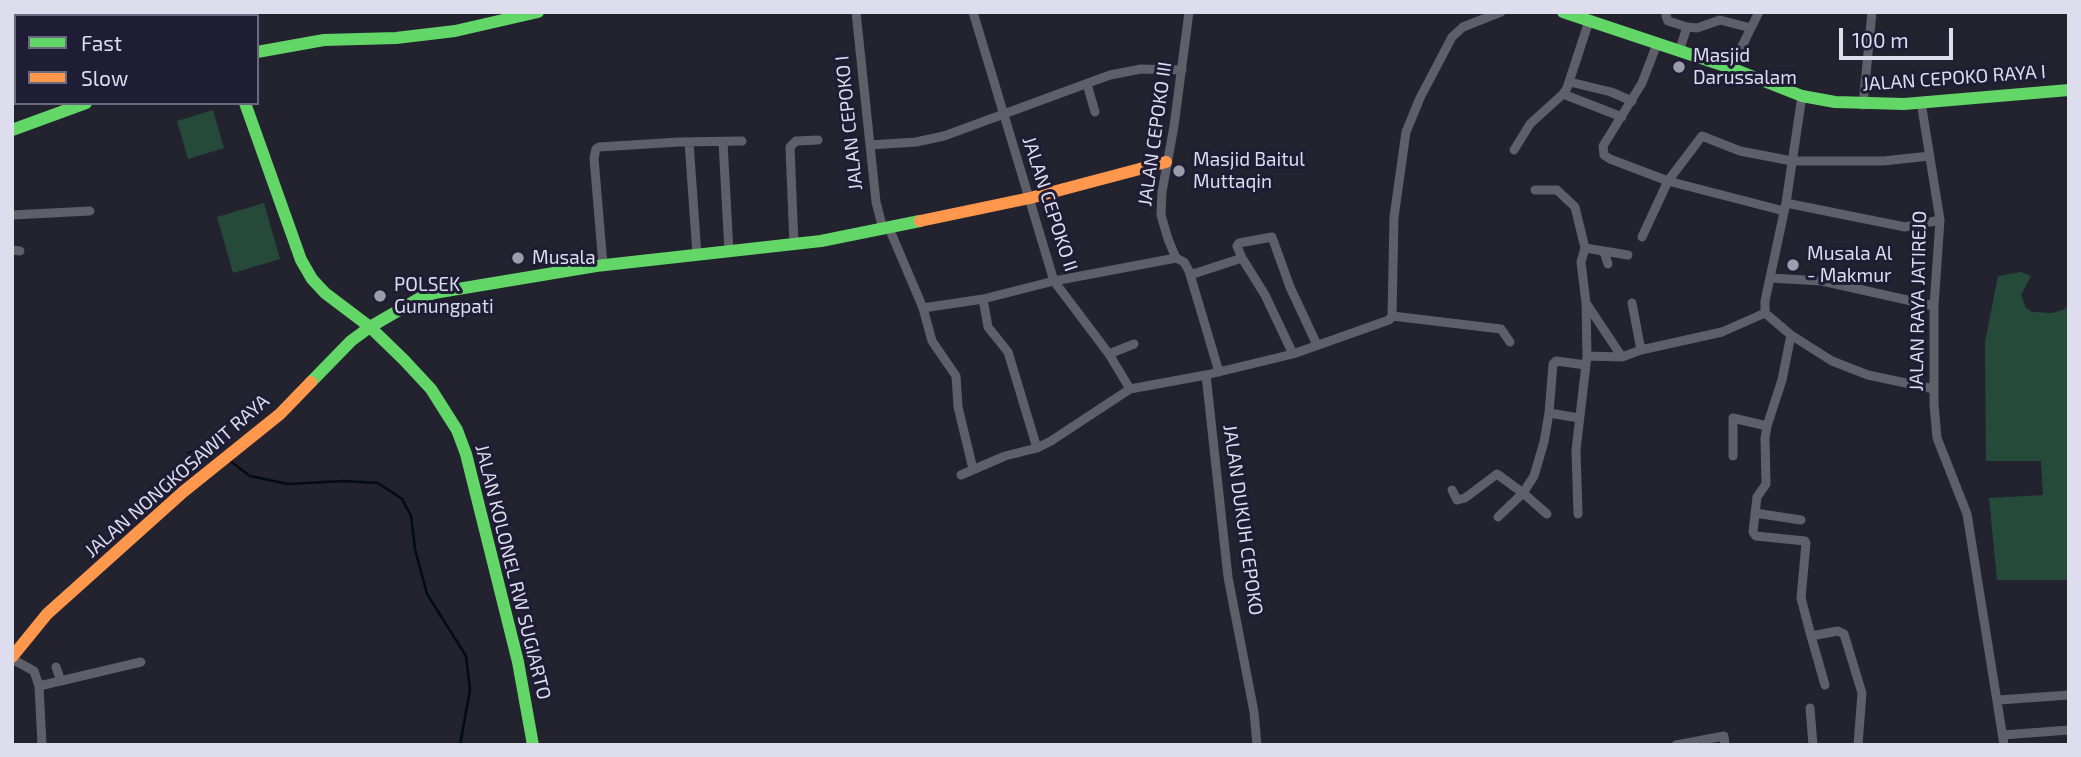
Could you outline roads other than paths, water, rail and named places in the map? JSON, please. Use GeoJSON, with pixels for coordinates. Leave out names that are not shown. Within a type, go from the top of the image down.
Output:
{"type":"FeatureCollection","features":[{"type":"Feature","properties":{"kind":"main road"},"geometry":{"type":"LineString","coordinates":[[259,52],[324,40],[455,31],[538,12]]}},
{"type":"Feature","properties":{"kind":"main road","name":"JALAN CEPOKO RAYA I"},"geometry":{"type":"LineString","coordinates":[[1563,12],[1731,68],[1802,96],[1863,104],[2069,90]]}},
{"type":"Feature","properties":{"kind":"main road"},"geometry":{"type":"LineString","coordinates":[[12,130],[81,105]]}},
{"type":"Feature","properties":{"kind":"main road","name":"JALAN KOLONEL RW SUGIARTO"},"geometry":{"type":"LineString","coordinates":[[247,105],[301,260],[312,279],[325,293],[370,327],[431,389],[444,407],[466,454],[518,662],[533,745]]}},
{"type":"Feature","properties":{"kind":"main road"},"geometry":{"type":"LineString","coordinates":[[370,327],[405,304],[434,293],[603,265],[794,245],[1030,198],[1166,162]]}},
{"type":"Feature","properties":{"kind":"main road","name":"JALAN NONGKOSAWIT RAYA"},"geometry":{"type":"LineString","coordinates":[[12,658],[47,614],[183,492],[280,414],[351,341],[370,327]]}},
{"type":"Feature","properties":{"kind":"street","name":"JALAN CEPOKO I"},"geometry":{"type":"LineString","coordinates":[[856,12],[876,202],[886,228]]}},
{"type":"Feature","properties":{"kind":"street","name":"JALAN CEPOKO II"},"geometry":{"type":"LineString","coordinates":[[973,12],[1054,281],[1109,354],[1130,389]]}},
{"type":"Feature","properties":{"kind":"street","name":"JALAN CEPOKO III"},"geometry":{"type":"LineString","coordinates":[[1189,12],[1166,162],[1161,215],[1176,257],[1184,262],[1191,275]]}},
{"type":"Feature","properties":{"kind":"street"},"geometry":{"type":"LineString","coordinates":[[1392,316],[1394,217],[1406,132],[1420,98],[1452,37],[1463,27],[1501,12]]}},
{"type":"Feature","properties":{"kind":"street"},"geometry":{"type":"LineString","coordinates":[[1667,12],[1668,21],[1687,27],[1696,28],[1725,16],[1751,28]]}},
{"type":"Feature","properties":{"kind":"street"},"geometry":{"type":"LineString","coordinates":[[1731,68],[1759,12]]}},
{"type":"Feature","properties":{"kind":"street"},"geometry":{"type":"LineString","coordinates":[[1863,104],[1872,12]]}},
{"type":"Feature","properties":{"kind":"street"},"geometry":{"type":"LineString","coordinates":[[1514,150],[1530,124],[1563,94],[1570,82],[1583,17]]}},
{"type":"Feature","properties":{"kind":"street"},"geometry":{"type":"LineString","coordinates":[[1679,51],[1687,27]]}},
{"type":"Feature","properties":{"kind":"street"},"geometry":{"type":"LineString","coordinates":[[1657,44],[1632,101],[1603,146],[1604,155],[1610,159],[1668,181],[1785,207],[1905,227],[1940,220]]}},
{"type":"Feature","properties":{"kind":"street"},"geometry":{"type":"LineString","coordinates":[[870,145],[916,142],[944,136],[1110,75],[1141,69],[1182,70]]}},
{"type":"Feature","properties":{"kind":"street"},"geometry":{"type":"LineString","coordinates":[[1570,82],[1611,92],[1632,101]]}},
{"type":"Feature","properties":{"kind":"street"},"geometry":{"type":"LineString","coordinates":[[1087,83],[1095,112]]}},
{"type":"Feature","properties":{"kind":"street"},"geometry":{"type":"LineString","coordinates":[[1563,94],[1622,117]]}},
{"type":"Feature","properties":{"kind":"street"},"geometry":{"type":"LineString","coordinates":[[1802,96],[1785,207],[1765,300],[1765,313],[1791,335],[1849,368],[1934,389]]}},
{"type":"Feature","properties":{"kind":"street","name":"JALAN RAYA JATIREJO"},"geometry":{"type":"LineString","coordinates":[[1921,102],[1940,220],[1934,306],[1937,438],[1967,514],[2004,740]]}},
{"type":"Feature","properties":{"kind":"street"},"geometry":{"type":"LineString","coordinates":[[1642,237],[1668,181],[1702,136],[1740,151],[1792,161],[1882,160],[1930,156]]}},
{"type":"Feature","properties":{"kind":"street"},"geometry":{"type":"LineString","coordinates":[[794,245],[790,147],[796,141],[818,140]]}},
{"type":"Feature","properties":{"kind":"street"},"geometry":{"type":"LineString","coordinates":[[603,265],[594,158],[596,149],[742,141]]}},
{"type":"Feature","properties":{"kind":"street"},"geometry":{"type":"LineString","coordinates":[[689,142],[697,255]]}},
{"type":"Feature","properties":{"kind":"street"},"geometry":{"type":"LineString","coordinates":[[723,142],[729,252]]}},
{"type":"Feature","properties":{"kind":"street"},"geometry":{"type":"LineString","coordinates":[[1535,190],[1557,190],[1571,201],[1575,206],[1585,248],[1581,262],[1586,303],[1587,360],[1576,450],[1578,514]]}},
{"type":"Feature","properties":{"kind":"street"},"geometry":{"type":"LineString","coordinates":[[12,215],[90,211]]}},
{"type":"Feature","properties":{"kind":"street"},"geometry":{"type":"LineString","coordinates":[[886,228],[923,308],[932,341],[956,376],[958,408],[973,469]]}},
{"type":"Feature","properties":{"kind":"street"},"geometry":{"type":"LineString","coordinates":[[1293,354],[1270,305],[1242,258],[1237,246],[1239,243],[1272,237],[1290,287],[1317,345]]}},
{"type":"Feature","properties":{"kind":"street"},"geometry":{"type":"LineString","coordinates":[[1585,248],[1628,256]]}},
{"type":"Feature","properties":{"kind":"street"},"geometry":{"type":"LineString","coordinates":[[1604,252],[1608,264]]}},
{"type":"Feature","properties":{"kind":"street"},"geometry":{"type":"LineString","coordinates":[[923,308],[983,299],[1054,281],[1176,257]]}},
{"type":"Feature","properties":{"kind":"street"},"geometry":{"type":"LineString","coordinates":[[1219,372],[1191,275],[1242,258]]}},
{"type":"Feature","properties":{"kind":"street"},"geometry":{"type":"LineString","coordinates":[[1770,278],[1822,281],[1934,306]]}},
{"type":"Feature","properties":{"kind":"street"},"geometry":{"type":"LineString","coordinates":[[983,299],[988,327],[1008,352],[1037,448]]}},
{"type":"Feature","properties":{"kind":"street"},"geometry":{"type":"LineString","coordinates":[[1586,303],[1622,357]]}},
{"type":"Feature","properties":{"kind":"street"},"geometry":{"type":"LineString","coordinates":[[1632,303],[1641,350]]}},
{"type":"Feature","properties":{"kind":"street"},"geometry":{"type":"LineString","coordinates":[[1498,517],[1523,493],[1534,476],[1544,442],[1553,364],[1556,361],[1622,357],[1641,350],[1722,332],[1765,313]]}},
{"type":"Feature","properties":{"kind":"street"},"geometry":{"type":"LineString","coordinates":[[961,475],[1037,448],[1130,389],[1206,375],[1293,354],[1381,324],[1392,316],[1501,329],[1510,342]]}},
{"type":"Feature","properties":{"kind":"street"},"geometry":{"type":"LineString","coordinates":[[1791,335],[1782,380],[1767,426],[1766,484],[1757,497],[1754,534],[1806,543],[1801,598],[1825,685]]}},
{"type":"Feature","properties":{"kind":"street"},"geometry":{"type":"LineString","coordinates":[[1109,354],[1134,344]]}},
{"type":"Feature","properties":{"kind":"street","name":"JALAN DUKUH CEPOKO"},"geometry":{"type":"LineString","coordinates":[[1206,375],[1228,577],[1254,712],[1257,745]]}},
{"type":"Feature","properties":{"kind":"street"},"geometry":{"type":"LineString","coordinates":[[1549,413],[1578,418]]}},
{"type":"Feature","properties":{"kind":"street"},"geometry":{"type":"LineString","coordinates":[[1733,456],[1733,418],[1767,426]]}},
{"type":"Feature","properties":{"kind":"street"},"geometry":{"type":"LineString","coordinates":[[1452,490],[1457,500],[1465,498],[1497,474],[1547,514]]}},
{"type":"Feature","properties":{"kind":"street"},"geometry":{"type":"LineString","coordinates":[[1755,513],[1801,520]]}},
{"type":"Feature","properties":{"kind":"street"},"geometry":{"type":"LineString","coordinates":[[1811,636],[1838,631],[1844,634],[1862,693],[1858,745]]}},
{"type":"Feature","properties":{"kind":"street"},"geometry":{"type":"LineString","coordinates":[[12,658],[34,671],[39,686],[42,745]]}},
{"type":"Feature","properties":{"kind":"street"},"geometry":{"type":"LineString","coordinates":[[39,686],[141,662]]}},
{"type":"Feature","properties":{"kind":"street"},"geometry":{"type":"LineString","coordinates":[[56,667],[61,681]]}},
{"type":"Feature","properties":{"kind":"street"},"geometry":{"type":"LineString","coordinates":[[1999,701],[2069,695]]}},
{"type":"Feature","properties":{"kind":"street"},"geometry":{"type":"LineString","coordinates":[[1810,708],[1813,745]]}},
{"type":"Feature","properties":{"kind":"street"},"geometry":{"type":"LineString","coordinates":[[2004,740],[2069,730]]}},
{"type":"Feature","properties":{"kind":"street"},"geometry":{"type":"LineString","coordinates":[[1676,745],[1724,737],[1725,745]]}},
{"type":"Feature","properties":{"kind":"waterway"},"geometry":{"type":"LineString","coordinates":[[188,453],[212,447]]}},
{"type":"Feature","properties":{"kind":"waterway"},"geometry":{"type":"LineString","coordinates":[[230,461],[250,476],[288,484],[343,481],[378,483],[402,499],[411,516],[415,549],[427,594],[466,656],[470,690],[460,745]]}},
{"type":"Feature","properties":{"kind":"place","name":"Masjid Darussalam"},"geometry":{"type":"Point","coordinates":[1679,67]}},
{"type":"Feature","properties":{"kind":"place","name":"Masjid Baitul Muttaqin"},"geometry":{"type":"Point","coordinates":[1179,171]}},
{"type":"Feature","properties":{"kind":"place","name":"Musala"},"geometry":{"type":"Point","coordinates":[518,258]}},
{"type":"Feature","properties":{"kind":"place","name":"Musala Al - Makmur"},"geometry":{"type":"Point","coordinates":[1793,265]}},
{"type":"Feature","properties":{"kind":"place","name":"POLSEK Gunungpati"},"geometry":{"type":"Point","coordinates":[380,296]}}]}
